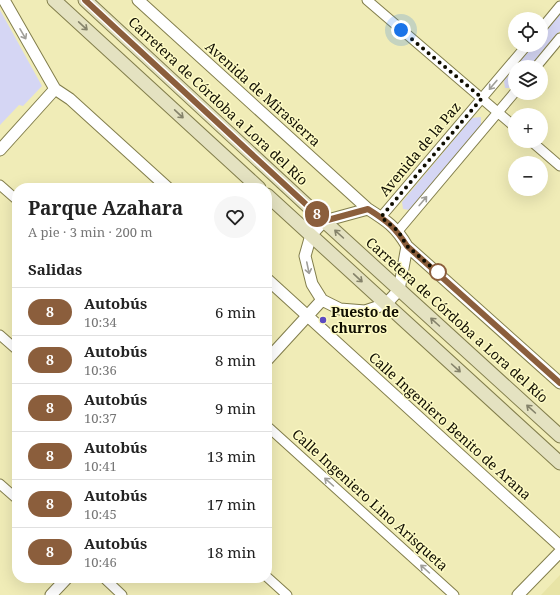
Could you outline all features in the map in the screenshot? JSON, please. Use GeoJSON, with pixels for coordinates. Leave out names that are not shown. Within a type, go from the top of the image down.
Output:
{"type":"FeatureCollection","features":[{"type":"Feature","properties":{"kind":"main road"},"geometry":{"type":"LineString","coordinates":[[54,0],[254,183]]}},
{"type":"Feature","properties":{"kind":"main road","name":"Carretera de Córdoba a Lora del Río"},"geometry":{"type":"LineString","coordinates":[[85,0],[399,290],[560,436]]}},
{"type":"Feature","properties":{"kind":"main road"},"geometry":{"type":"LineString","coordinates":[[272,200],[560,463]]}},
{"type":"Feature","properties":{"kind":"street"},"geometry":{"type":"LineString","coordinates":[[4,0],[55,89],[70,99],[162,183]]}},
{"type":"Feature","properties":{"kind":"street","name":"Avenida de Mirasierra"},"geometry":{"type":"LineString","coordinates":[[138,0],[368,209],[381,217],[398,231],[407,246]]}},
{"type":"Feature","properties":{"kind":"street"},"geometry":{"type":"LineString","coordinates":[[367,0],[508,121]]}},
{"type":"Feature","properties":{"kind":"street"},"geometry":{"type":"LineString","coordinates":[[548,21],[560,6]]}},
{"type":"Feature","properties":{"kind":"street"},"geometry":{"type":"LineString","coordinates":[[542,60],[560,38]]}},
{"type":"Feature","properties":{"kind":"street","name":"Avenida de la Paz"},"geometry":{"type":"LineString","coordinates":[[381,217],[521,52]]}},
{"type":"Feature","properties":{"kind":"street"},"geometry":{"type":"LineString","coordinates":[[0,150],[55,89]]}},
{"type":"Feature","properties":{"kind":"street"},"geometry":{"type":"LineString","coordinates":[[398,231],[508,100]]}},
{"type":"Feature","properties":{"kind":"street"},"geometry":{"type":"LineString","coordinates":[[539,148],[560,166]]}},
{"type":"Feature","properties":{"kind":"street"},"geometry":{"type":"LineString","coordinates":[[0,185],[12,196]]}},
{"type":"Feature","properties":{"kind":"street"},"geometry":{"type":"LineString","coordinates":[[368,209],[324,221],[311,235],[305,256],[312,284],[322,300],[340,309],[365,310],[386,304],[399,290],[407,246]]}},
{"type":"Feature","properties":{"kind":"street"},"geometry":{"type":"LineString","coordinates":[[407,246],[560,383]]}},
{"type":"Feature","properties":{"kind":"street","name":"Calle Ingeniero Benito de Arana"},"geometry":{"type":"LineString","coordinates":[[272,284],[560,546]]}},
{"type":"Feature","properties":{"kind":"street"},"geometry":{"type":"LineString","coordinates":[[272,355],[322,300]]}},
{"type":"Feature","properties":{"kind":"street"},"geometry":{"type":"LineString","coordinates":[[0,335],[12,346]]}},
{"type":"Feature","properties":{"kind":"street","name":"Calle Ingeniero Lino Arisqueta"},"geometry":{"type":"LineString","coordinates":[[272,431],[454,595]]}},
{"type":"Feature","properties":{"kind":"street"},"geometry":{"type":"LineString","coordinates":[[0,484],[12,495]]}},
{"type":"Feature","properties":{"kind":"street"},"geometry":{"type":"LineString","coordinates":[[518,595],[560,552]]}},
{"type":"Feature","properties":{"kind":"street"},"geometry":{"type":"LineString","coordinates":[[272,582],[287,595]]}},
{"type":"Feature","properties":{"kind":"street"},"geometry":{"type":"LineString","coordinates":[[51,595],[62,583]]}},
{"type":"Feature","properties":{"kind":"street"},"geometry":{"type":"LineString","coordinates":[[109,583],[122,595]]}},
{"type":"Feature","properties":{"kind":"shaded area"},"geometry":{"type":"Polygon","coordinates":[[[0,10],[42,86],[23,106],[19,105],[0,125],[0,10]]]}},
{"type":"Feature","properties":{"kind":"shaded area"},"geometry":{"type":"Polygon","coordinates":[[[560,14],[560,31],[548,45],[548,28],[560,14]]]}},
{"type":"Feature","properties":{"kind":"shaded area"},"geometry":{"type":"Polygon","coordinates":[[[528,52],[542,52],[536,60],[521,60],[528,52]]]}},
{"type":"Feature","properties":{"kind":"shaded area"},"geometry":{"type":"Polygon","coordinates":[[[508,76],[508,88],[505,88],[504,81],[508,76]]]}},
{"type":"Feature","properties":{"kind":"shaded area"},"geometry":{"type":"Polygon","coordinates":[[[481,117],[481,126],[410,210],[403,209],[402,202],[472,118],[481,117]]]}},
{"type":"Feature","properties":{"kind":"shaded area"},"geometry":{"type":"Polygon","coordinates":[[[560,575],[560,595],[541,595],[560,575]]]}},
{"type":"Feature","properties":{"kind":"bus line","name":"8"},"geometry":{"type":"LineString","coordinates":[[85,0],[324,221],[368,209],[381,217],[398,231],[407,246],[560,383]]}},
{"type":"Feature","properties":{"kind":"place","name":"Puesto de churros"},"geometry":{"type":"Point","coordinates":[323,320]}},
{"type":"Feature","properties":{"kind":"route"},"geometry":{"type":"LineString","coordinates":[[401,30],[482,98],[381,217],[398,231],[407,246],[442,276],[438,272]]}}]}
